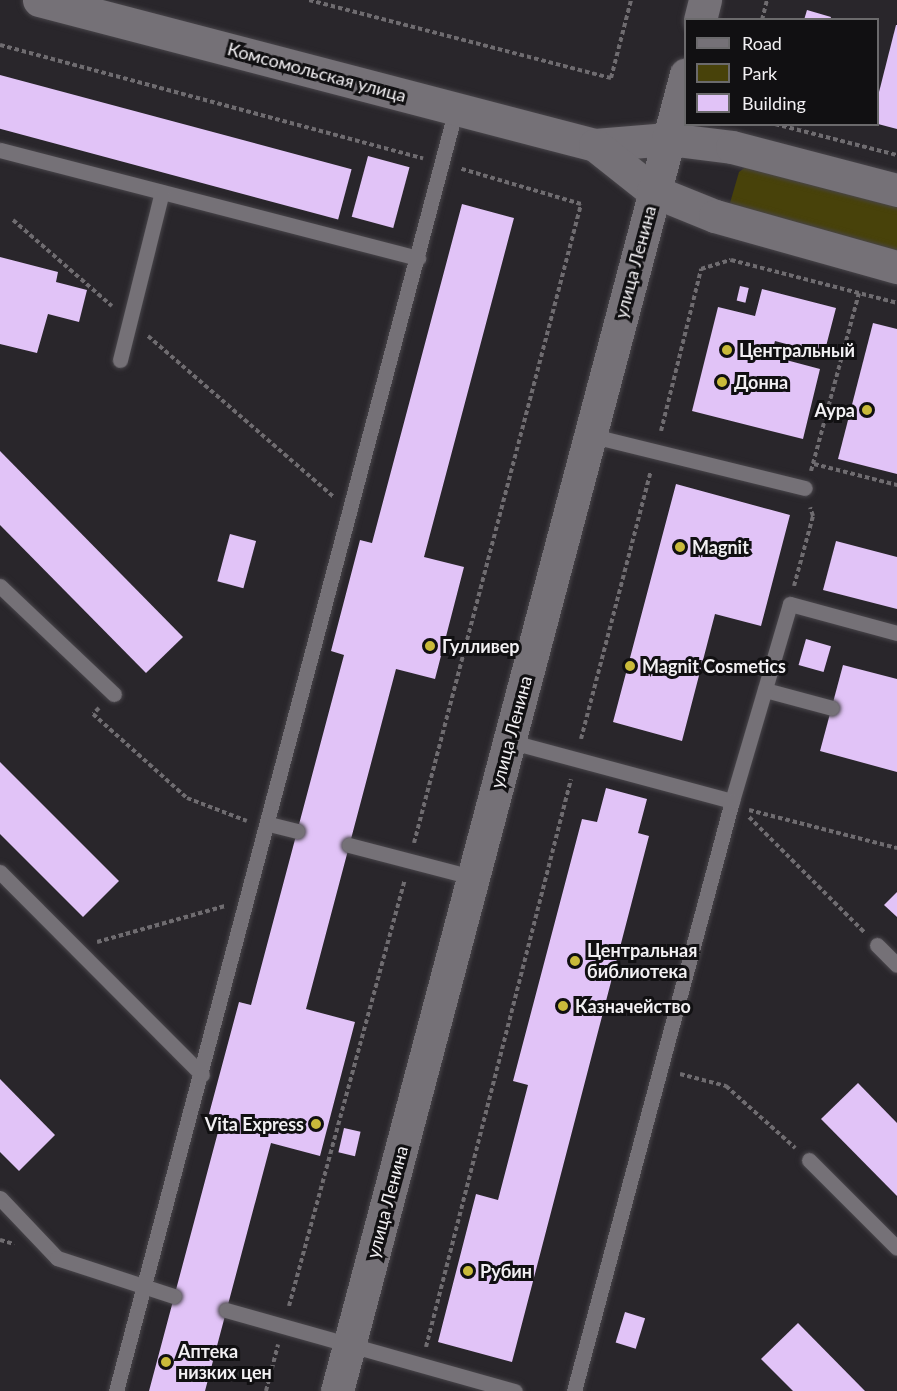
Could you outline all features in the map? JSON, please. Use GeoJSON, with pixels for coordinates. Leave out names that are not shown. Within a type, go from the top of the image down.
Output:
{"type":"FeatureCollection","features":[{"type":"Feature","properties":{"kind":"main road","name":"Комсомольская улица"},"geometry":{"type":"LineString","coordinates":[[39,0],[595,145],[668,139],[748,150],[897,190]]}},
{"type":"Feature","properties":{"kind":"main road"},"geometry":{"type":"LineString","coordinates":[[700,18],[705,0]]}},
{"type":"Feature","properties":{"kind":"main road","name":"улица Ленина"},"geometry":{"type":"LineString","coordinates":[[337,1391],[653,191],[684,81]]}},
{"type":"Feature","properties":{"kind":"main road","name":"Комсомольская улица"},"geometry":{"type":"LineString","coordinates":[[595,145],[653,191],[759,231],[897,267]]}},
{"type":"Feature","properties":{"kind":"lane"},"geometry":{"type":"LineString","coordinates":[[116,1391],[352,512],[456,109]]}},
{"type":"Feature","properties":{"kind":"lane"},"geometry":{"type":"LineString","coordinates":[[0,150],[418,258]]}},
{"type":"Feature","properties":{"kind":"lane"},"geometry":{"type":"LineString","coordinates":[[120,360],[162,192]]}},
{"type":"Feature","properties":{"kind":"lane"},"geometry":{"type":"LineString","coordinates":[[589,435],[804,488]]}},
{"type":"Feature","properties":{"kind":"lane"},"geometry":{"type":"LineString","coordinates":[[0,586],[114,694]]}},
{"type":"Feature","properties":{"kind":"lane"},"geometry":{"type":"LineString","coordinates":[[574,1391],[732,801],[790,604],[897,633]]}},
{"type":"Feature","properties":{"kind":"lane"},"geometry":{"type":"LineString","coordinates":[[765,690],[832,708]]}},
{"type":"Feature","properties":{"kind":"lane"},"geometry":{"type":"LineString","coordinates":[[508,741],[732,801]]}},
{"type":"Feature","properties":{"kind":"lane"},"geometry":{"type":"LineString","coordinates":[[269,824],[297,831]]}},
{"type":"Feature","properties":{"kind":"lane"},"geometry":{"type":"LineString","coordinates":[[349,845],[472,877]]}},
{"type":"Feature","properties":{"kind":"lane"},"geometry":{"type":"LineString","coordinates":[[0,872],[202,1075]]}},
{"type":"Feature","properties":{"kind":"lane"},"geometry":{"type":"LineString","coordinates":[[877,945],[897,965]]}},
{"type":"Feature","properties":{"kind":"lane"},"geometry":{"type":"LineString","coordinates":[[809,1160],[897,1248]]}},
{"type":"Feature","properties":{"kind":"lane"},"geometry":{"type":"LineString","coordinates":[[0,1198],[57,1258],[174,1296]]}},
{"type":"Feature","properties":{"kind":"lane"},"geometry":{"type":"LineString","coordinates":[[226,1310],[515,1391]]}},
{"type":"Feature","properties":{"kind":"path"},"geometry":{"type":"LineString","coordinates":[[309,0],[611,78],[631,0]]}},
{"type":"Feature","properties":{"kind":"path"},"geometry":{"type":"LineString","coordinates":[[762,18],[767,0]]}},
{"type":"Feature","properties":{"kind":"path"},"geometry":{"type":"LineString","coordinates":[[0,45],[443,164],[581,204],[410,861],[266,1391]]}},
{"type":"Feature","properties":{"kind":"path"},"geometry":{"type":"LineString","coordinates":[[783,126],[897,155]]}},
{"type":"Feature","properties":{"kind":"path"},"geometry":{"type":"LineString","coordinates":[[13,220],[352,512]]}},
{"type":"Feature","properties":{"kind":"path"},"geometry":{"type":"LineString","coordinates":[[422,1365],[701,269],[731,260],[897,303]]}},
{"type":"Feature","properties":{"kind":"path"},"geometry":{"type":"LineString","coordinates":[[790,604],[813,516],[804,488],[814,464],[859,293]]}},
{"type":"Feature","properties":{"kind":"path"},"geometry":{"type":"LineString","coordinates":[[814,464],[897,485]]}},
{"type":"Feature","properties":{"kind":"path"},"geometry":{"type":"LineString","coordinates":[[114,694],[93,714],[187,798],[241,820],[269,824]]}},
{"type":"Feature","properties":{"kind":"path"},"geometry":{"type":"LineString","coordinates":[[877,945],[740,808],[897,848]]}},
{"type":"Feature","properties":{"kind":"path"},"geometry":{"type":"LineString","coordinates":[[76,948],[218,906],[247,906]]}},
{"type":"Feature","properties":{"kind":"path"},"geometry":{"type":"LineString","coordinates":[[660,1069],[726,1086],[809,1160]]}},
{"type":"Feature","properties":{"kind":"green space"},"geometry":{"type":"Polygon","coordinates":[[[747,166],[897,207],[897,253],[736,211],[730,203],[739,172],[747,166]]]}},
{"type":"Feature","properties":{"kind":"building"},"geometry":{"type":"Polygon","coordinates":[[[807,10],[831,17],[831,18],[805,18],[807,10]]]}},
{"type":"Feature","properties":{"kind":"building"},"geometry":{"type":"Polygon","coordinates":[[[897,25],[897,129],[879,124],[879,92],[897,25]]]}},
{"type":"Feature","properties":{"kind":"building"},"geometry":{"type":"Polygon","coordinates":[[[0,75],[352,169],[338,219],[0,129],[0,75]]]}},
{"type":"Feature","properties":{"kind":"building"},"geometry":{"type":"Polygon","coordinates":[[[368,156],[410,167],[393,228],[352,217],[368,156]]]}},
{"type":"Feature","properties":{"kind":"building"},"geometry":{"type":"Polygon","coordinates":[[[462,204],[514,218],[424,557],[464,567],[435,679],[396,669],[306,1009],[355,1022],[320,1156],[271,1143],[205,1391],[149,1391],[222,1117],[209,1114],[239,1002],[251,1005],[344,655],[331,651],[360,540],[372,543],[462,204]]]}},
{"type":"Feature","properties":{"kind":"building"},"geometry":{"type":"Polygon","coordinates":[[[0,257],[58,272],[56,282],[87,290],[79,322],[48,314],[37,353],[0,344],[0,257]]]}},
{"type":"Feature","properties":{"kind":"building"},"geometry":{"type":"Polygon","coordinates":[[[740,286],[749,288],[745,303],[737,301],[740,286]]]}},
{"type":"Feature","properties":{"kind":"building"},"geometry":{"type":"Polygon","coordinates":[[[762,289],[836,308],[824,354],[775,341],[771,356],[820,369],[803,439],[692,411],[718,307],[755,316],[762,289]]]}},
{"type":"Feature","properties":{"kind":"building"},"geometry":{"type":"Polygon","coordinates":[[[873,323],[897,329],[897,474],[838,459],[873,323]]]}},
{"type":"Feature","properties":{"kind":"building"},"geometry":{"type":"Polygon","coordinates":[[[0,451],[183,637],[146,673],[0,525],[0,451]]]}},
{"type":"Feature","properties":{"kind":"building"},"geometry":{"type":"Polygon","coordinates":[[[676,484],[790,515],[761,626],[715,614],[682,741],[613,722],[676,484]]]}},
{"type":"Feature","properties":{"kind":"building"},"geometry":{"type":"Polygon","coordinates":[[[230,534],[256,541],[243,588],[217,581],[230,534]]]}},
{"type":"Feature","properties":{"kind":"building"},"geometry":{"type":"Polygon","coordinates":[[[836,541],[897,557],[897,609],[823,590],[836,541]]]}},
{"type":"Feature","properties":{"kind":"building"},"geometry":{"type":"Polygon","coordinates":[[[806,639],[831,646],[824,672],[799,665],[806,639]]]}},
{"type":"Feature","properties":{"kind":"building"},"geometry":{"type":"Polygon","coordinates":[[[843,665],[897,679],[897,772],[820,751],[843,665]]]}},
{"type":"Feature","properties":{"kind":"building"},"geometry":{"type":"Polygon","coordinates":[[[0,762],[119,881],[83,917],[0,834],[0,762]]]}},
{"type":"Feature","properties":{"kind":"building"},"geometry":{"type":"Polygon","coordinates":[[[606,788],[647,799],[638,833],[649,836],[512,1362],[438,1342],[476,1194],[498,1200],[528,1085],[513,1081],[582,819],[597,822],[606,788]]]}},
{"type":"Feature","properties":{"kind":"building"},"geometry":{"type":"Polygon","coordinates":[[[897,892],[897,917],[884,905],[897,892]]]}},
{"type":"Feature","properties":{"kind":"building"},"geometry":{"type":"Polygon","coordinates":[[[0,1079],[55,1135],[19,1171],[0,1152],[0,1079]]]}},
{"type":"Feature","properties":{"kind":"building"},"geometry":{"type":"Polygon","coordinates":[[[858,1083],[897,1123],[897,1196],[821,1119],[858,1083]]]}},
{"type":"Feature","properties":{"kind":"building"},"geometry":{"type":"Polygon","coordinates":[[[344,1128],[361,1132],[355,1156],[338,1152],[344,1128]]]}},
{"type":"Feature","properties":{"kind":"building"},"geometry":{"type":"Polygon","coordinates":[[[625,1312],[645,1318],[636,1349],[616,1343],[625,1312]]]}},
{"type":"Feature","properties":{"kind":"building"},"geometry":{"type":"Polygon","coordinates":[[[798,1323],[865,1391],[793,1391],[761,1359],[798,1323]]]}},
{"type":"Feature","properties":{"kind":"place","name":"Центральный"},"geometry":{"type":"Point","coordinates":[727,350]}},
{"type":"Feature","properties":{"kind":"place","name":"Донна"},"geometry":{"type":"Point","coordinates":[722,382]}},
{"type":"Feature","properties":{"kind":"place","name":"Аура"},"geometry":{"type":"Point","coordinates":[867,410]}},
{"type":"Feature","properties":{"kind":"place","name":"Magnit"},"geometry":{"type":"Point","coordinates":[680,547]}},
{"type":"Feature","properties":{"kind":"place","name":"Гулливер"},"geometry":{"type":"Point","coordinates":[430,646]}},
{"type":"Feature","properties":{"kind":"place","name":"Magnit Cosmetics"},"geometry":{"type":"Point","coordinates":[630,666]}},
{"type":"Feature","properties":{"kind":"place","name":"Центральная библиотека"},"geometry":{"type":"Point","coordinates":[575,961]}},
{"type":"Feature","properties":{"kind":"place","name":"Казначейство"},"geometry":{"type":"Point","coordinates":[563,1006]}},
{"type":"Feature","properties":{"kind":"place","name":"Vita Express"},"geometry":{"type":"Point","coordinates":[316,1124]}},
{"type":"Feature","properties":{"kind":"place","name":"Рубин"},"geometry":{"type":"Point","coordinates":[468,1271]}},
{"type":"Feature","properties":{"kind":"place","name":"Аптека низких цен"},"geometry":{"type":"Point","coordinates":[166,1362]}}]}
